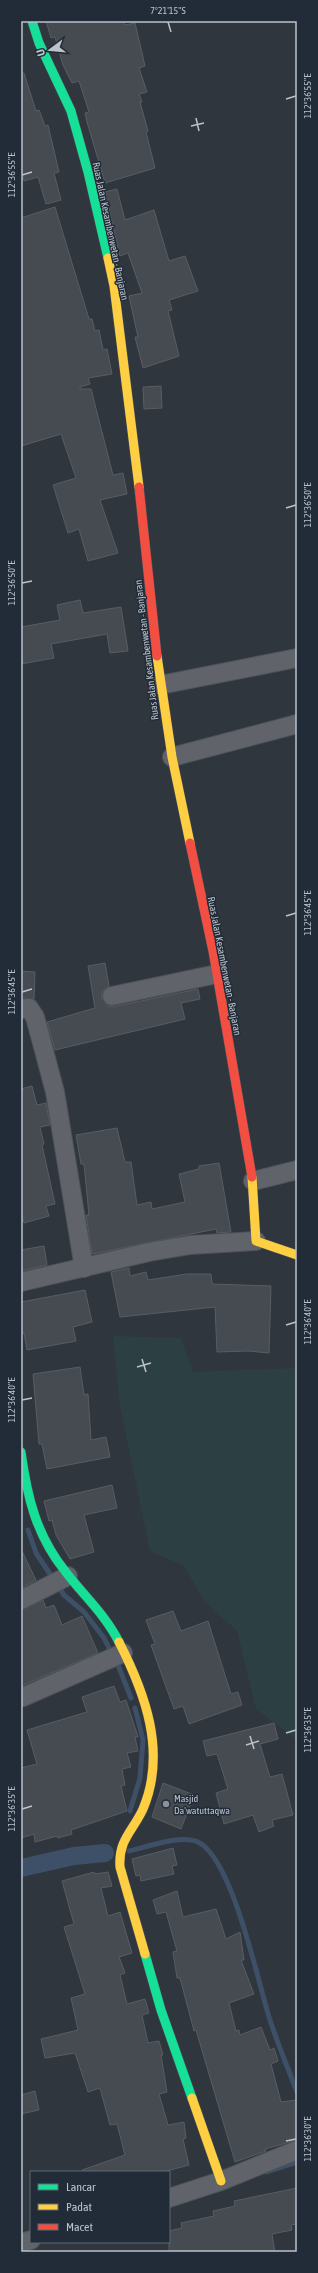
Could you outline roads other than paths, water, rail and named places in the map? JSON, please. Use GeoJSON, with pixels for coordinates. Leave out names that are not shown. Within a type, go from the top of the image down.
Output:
{"type":"FeatureCollection","features":[{"type":"Feature","properties":{"kind":"main road","name":"Ruas Jalan Kesambenwetan - Banjaran"},"geometry":{"type":"LineString","coordinates":[[32,21],[45,57],[71,110],[88,172],[114,286],[136,456],[160,685],[172,757],[217,974],[253,1181],[256,1241]]}},
{"type":"Feature","properties":{"kind":"main road"},"geometry":{"type":"LineString","coordinates":[[256,1241],[297,1254]]}},
{"type":"Feature","properties":{"kind":"main road"},"geometry":{"type":"LineString","coordinates":[[21,1452],[30,1506],[40,1534],[68,1576],[110,1625],[123,1653],[150,1722],[154,1741],[154,1756],[147,1799],[138,1819],[122,1840],[118,1854],[120,1867],[161,2010],[221,2181]]}},
{"type":"Feature","properties":{"kind":"street"},"geometry":{"type":"LineString","coordinates":[[160,685],[297,658]]}},
{"type":"Feature","properties":{"kind":"street"},"geometry":{"type":"LineString","coordinates":[[172,757],[297,724]]}},
{"type":"Feature","properties":{"kind":"street"},"geometry":{"type":"LineString","coordinates":[[112,996],[217,974]]}},
{"type":"Feature","properties":{"kind":"street"},"geometry":{"type":"LineString","coordinates":[[21,1009],[28,1008],[35,1016],[55,1092],[84,1268]]}},
{"type":"Feature","properties":{"kind":"street"},"geometry":{"type":"LineString","coordinates":[[253,1181],[297,1170]]}},
{"type":"Feature","properties":{"kind":"street"},"geometry":{"type":"LineString","coordinates":[[21,1282],[190,1245],[256,1241]]}},
{"type":"Feature","properties":{"kind":"street"},"geometry":{"type":"LineString","coordinates":[[21,1600],[68,1576]]}},
{"type":"Feature","properties":{"kind":"street"},"geometry":{"type":"LineString","coordinates":[[23,1697],[123,1653]]}},
{"type":"Feature","properties":{"kind":"street"},"geometry":{"type":"LineString","coordinates":[[170,2198],[221,2181],[297,2150]]}},
{"type":"Feature","properties":{"kind":"waterway"},"geometry":{"type":"LineString","coordinates":[[28,1530],[36,1553],[64,1595],[84,1612],[104,1638],[112,1654]]}},
{"type":"Feature","properties":{"kind":"waterway"},"geometry":{"type":"LineString","coordinates":[[118,1665],[131,1698]]}},
{"type":"Feature","properties":{"kind":"waterway"},"geometry":{"type":"LineString","coordinates":[[130,1811],[140,1778],[143,1740],[135,1708]]}},
{"type":"Feature","properties":{"kind":"waterway"},"geometry":{"type":"LineString","coordinates":[[129,1851],[183,1839],[198,1842],[211,1853],[233,1896],[243,1924],[270,2020],[297,2092]]}},
{"type":"Feature","properties":{"kind":"waterway"},"geometry":{"type":"LineString","coordinates":[[21,1868],[74,1856],[105,1853]]}},
{"type":"Feature","properties":{"kind":"waterway"},"geometry":{"type":"LineString","coordinates":[[266,2172],[297,2162]]}},
{"type":"Feature","properties":{"kind":"place","name":"Masjid Da'watuttaqwa"},"geometry":{"type":"Point","coordinates":[166,1804]}}]}
